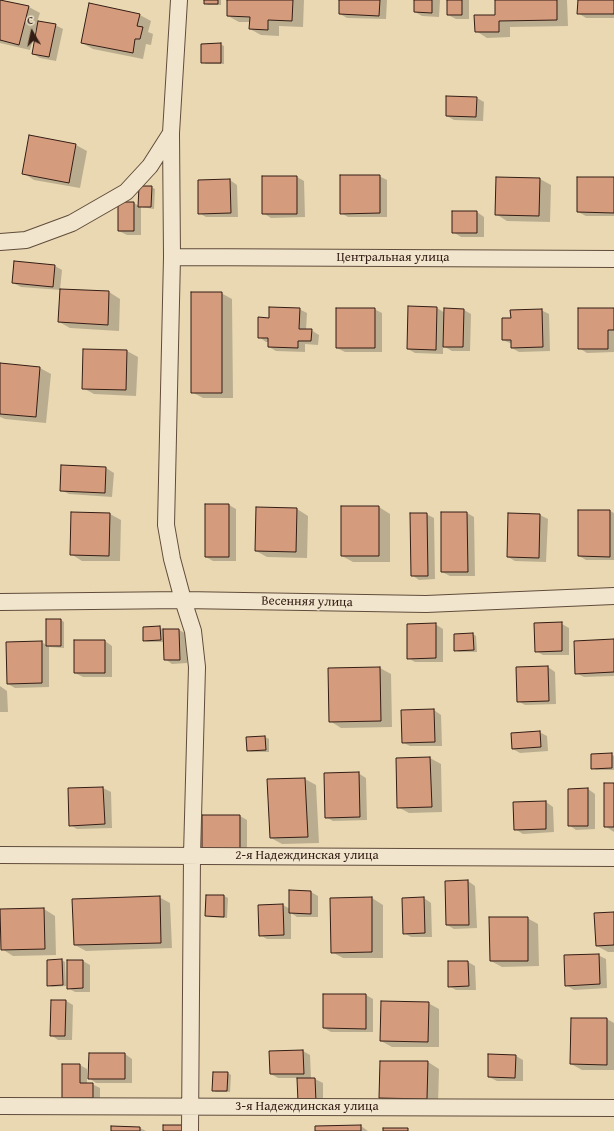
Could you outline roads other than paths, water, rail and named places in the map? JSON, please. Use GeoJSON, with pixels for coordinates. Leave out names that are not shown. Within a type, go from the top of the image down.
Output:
{"type":"FeatureCollection","features":[{"type":"Feature","properties":{"kind":"street"},"geometry":{"type":"LineString","coordinates":[[179,0],[171,133],[172,257],[166,525],[172,559],[193,631],[197,667],[192,855],[190,1131]]}},
{"type":"Feature","properties":{"kind":"street"},"geometry":{"type":"LineString","coordinates":[[0,242],[26,240],[72,223],[126,192],[150,166],[171,133]]}},
{"type":"Feature","properties":{"kind":"street","name":"Центральная улица"},"geometry":{"type":"LineString","coordinates":[[172,257],[614,259]]}},
{"type":"Feature","properties":{"kind":"street","name":"Весенняя улица"},"geometry":{"type":"LineString","coordinates":[[0,602],[183,600],[426,604],[614,596]]}},
{"type":"Feature","properties":{"kind":"street","name":"2-я Надеждинская улица"},"geometry":{"type":"LineString","coordinates":[[0,854],[614,858]]}},
{"type":"Feature","properties":{"kind":"street","name":"3-я Надеждинская улица"},"geometry":{"type":"LineString","coordinates":[[0,1106],[614,1108]]}}]}
